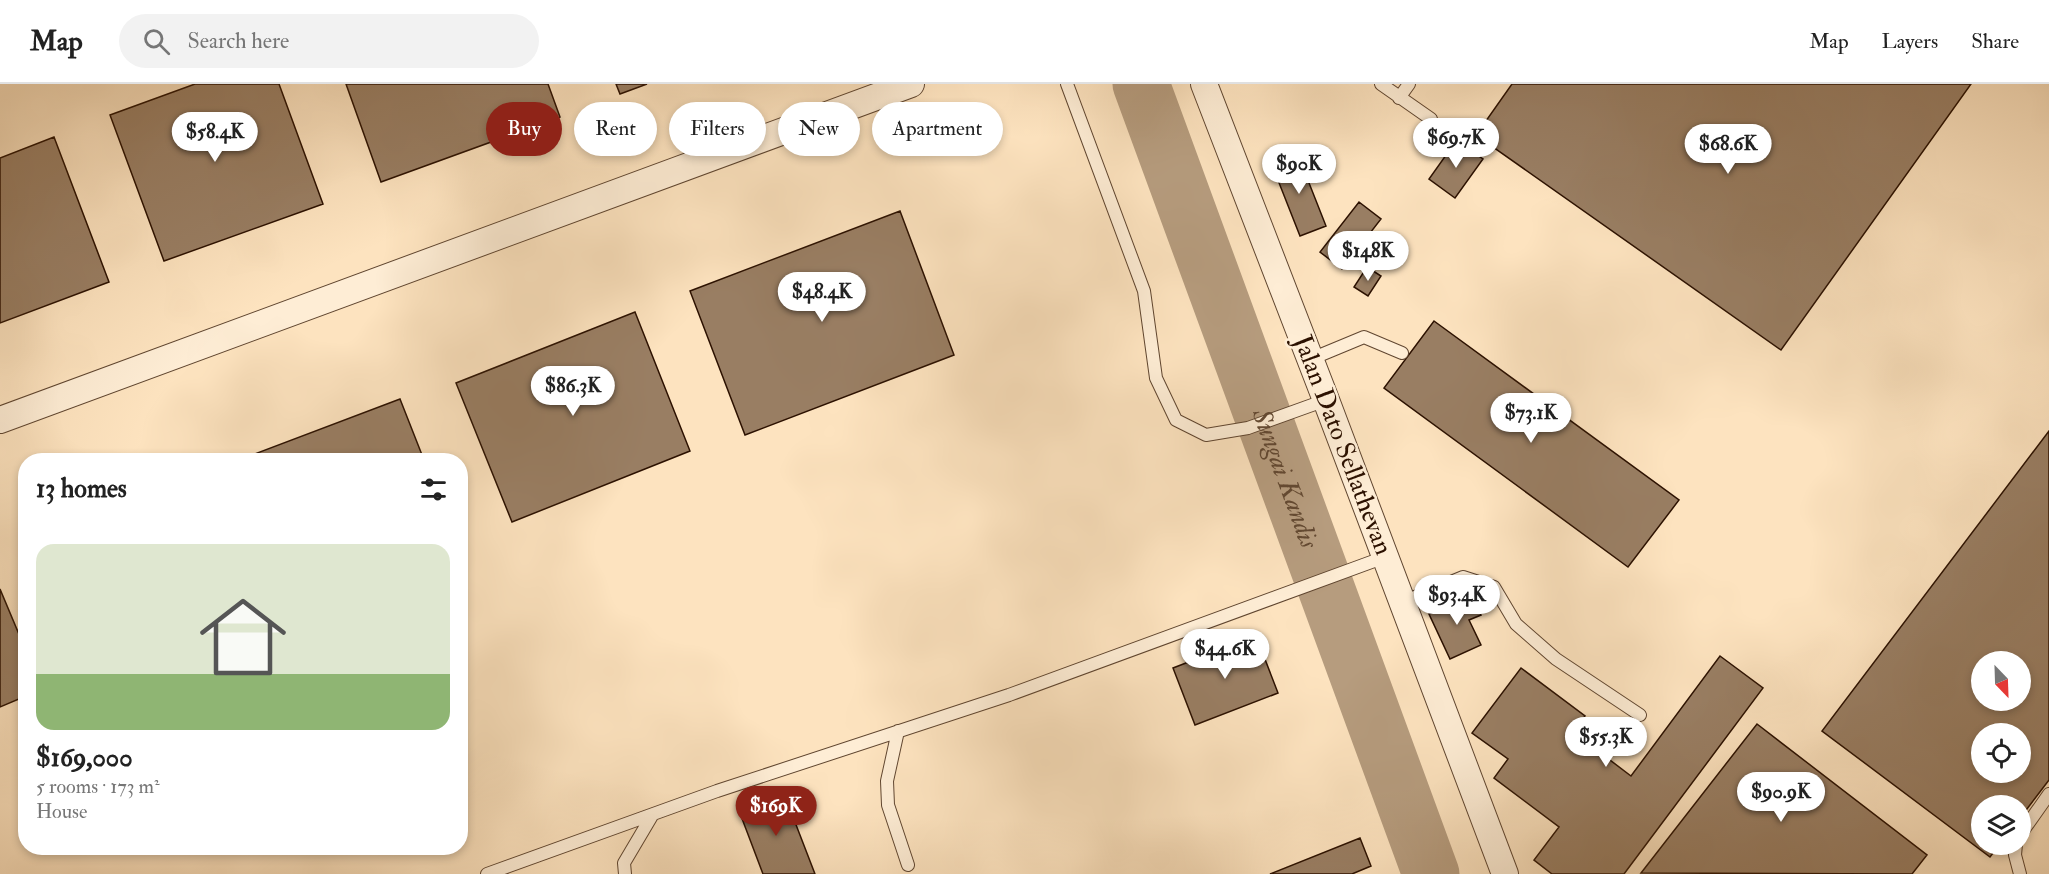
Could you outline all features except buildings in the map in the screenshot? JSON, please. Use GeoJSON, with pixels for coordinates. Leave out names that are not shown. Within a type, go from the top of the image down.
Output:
{"type":"FeatureCollection","features":[{"type":"Feature","properties":{"kind":"street"},"geometry":{"type":"LineString","coordinates":[[0,420],[911,84]]}},
{"type":"Feature","properties":{"kind":"street","name":"Jalan Dato Sellathevan"},"geometry":{"type":"LineString","coordinates":[[1204,84],[1311,359],[1505,874]]}},
{"type":"Feature","properties":{"kind":"lane"},"geometry":{"type":"LineString","coordinates":[[1067,84],[1144,291],[1156,378],[1176,420],[1206,435],[1254,426],[1326,400]]}},
{"type":"Feature","properties":{"kind":"lane"},"geometry":{"type":"LineString","coordinates":[[1381,84],[1431,119]]}},
{"type":"Feature","properties":{"kind":"lane"},"geometry":{"type":"LineString","coordinates":[[1399,98],[1409,84]]}},
{"type":"Feature","properties":{"kind":"lane"},"geometry":{"type":"LineString","coordinates":[[1311,359],[1364,337],[1402,352]]}},
{"type":"Feature","properties":{"kind":"lane"},"geometry":{"type":"LineString","coordinates":[[487,874],[653,814],[1020,691],[1386,557]]}},
{"type":"Feature","properties":{"kind":"lane"},"geometry":{"type":"LineString","coordinates":[[1403,602],[1463,578],[1494,587],[1516,624],[1556,659],[1640,715]]}},
{"type":"Feature","properties":{"kind":"lane"},"geometry":{"type":"LineString","coordinates":[[898,731],[888,781],[888,805],[908,865]]}},
{"type":"Feature","properties":{"kind":"lane"},"geometry":{"type":"LineString","coordinates":[[2031,819],[2049,794]]}},
{"type":"Feature","properties":{"kind":"lane"},"geometry":{"type":"LineString","coordinates":[[625,874],[624,863],[653,814]]}},
{"type":"Feature","properties":{"kind":"lane"},"geometry":{"type":"LineString","coordinates":[[2015,855],[2020,874]]}},
{"type":"Feature","properties":{"kind":"waterway","name":"Sungai Kandis"},"geometry":{"type":"LineString","coordinates":[[1141,84],[1431,874]]}}]}
